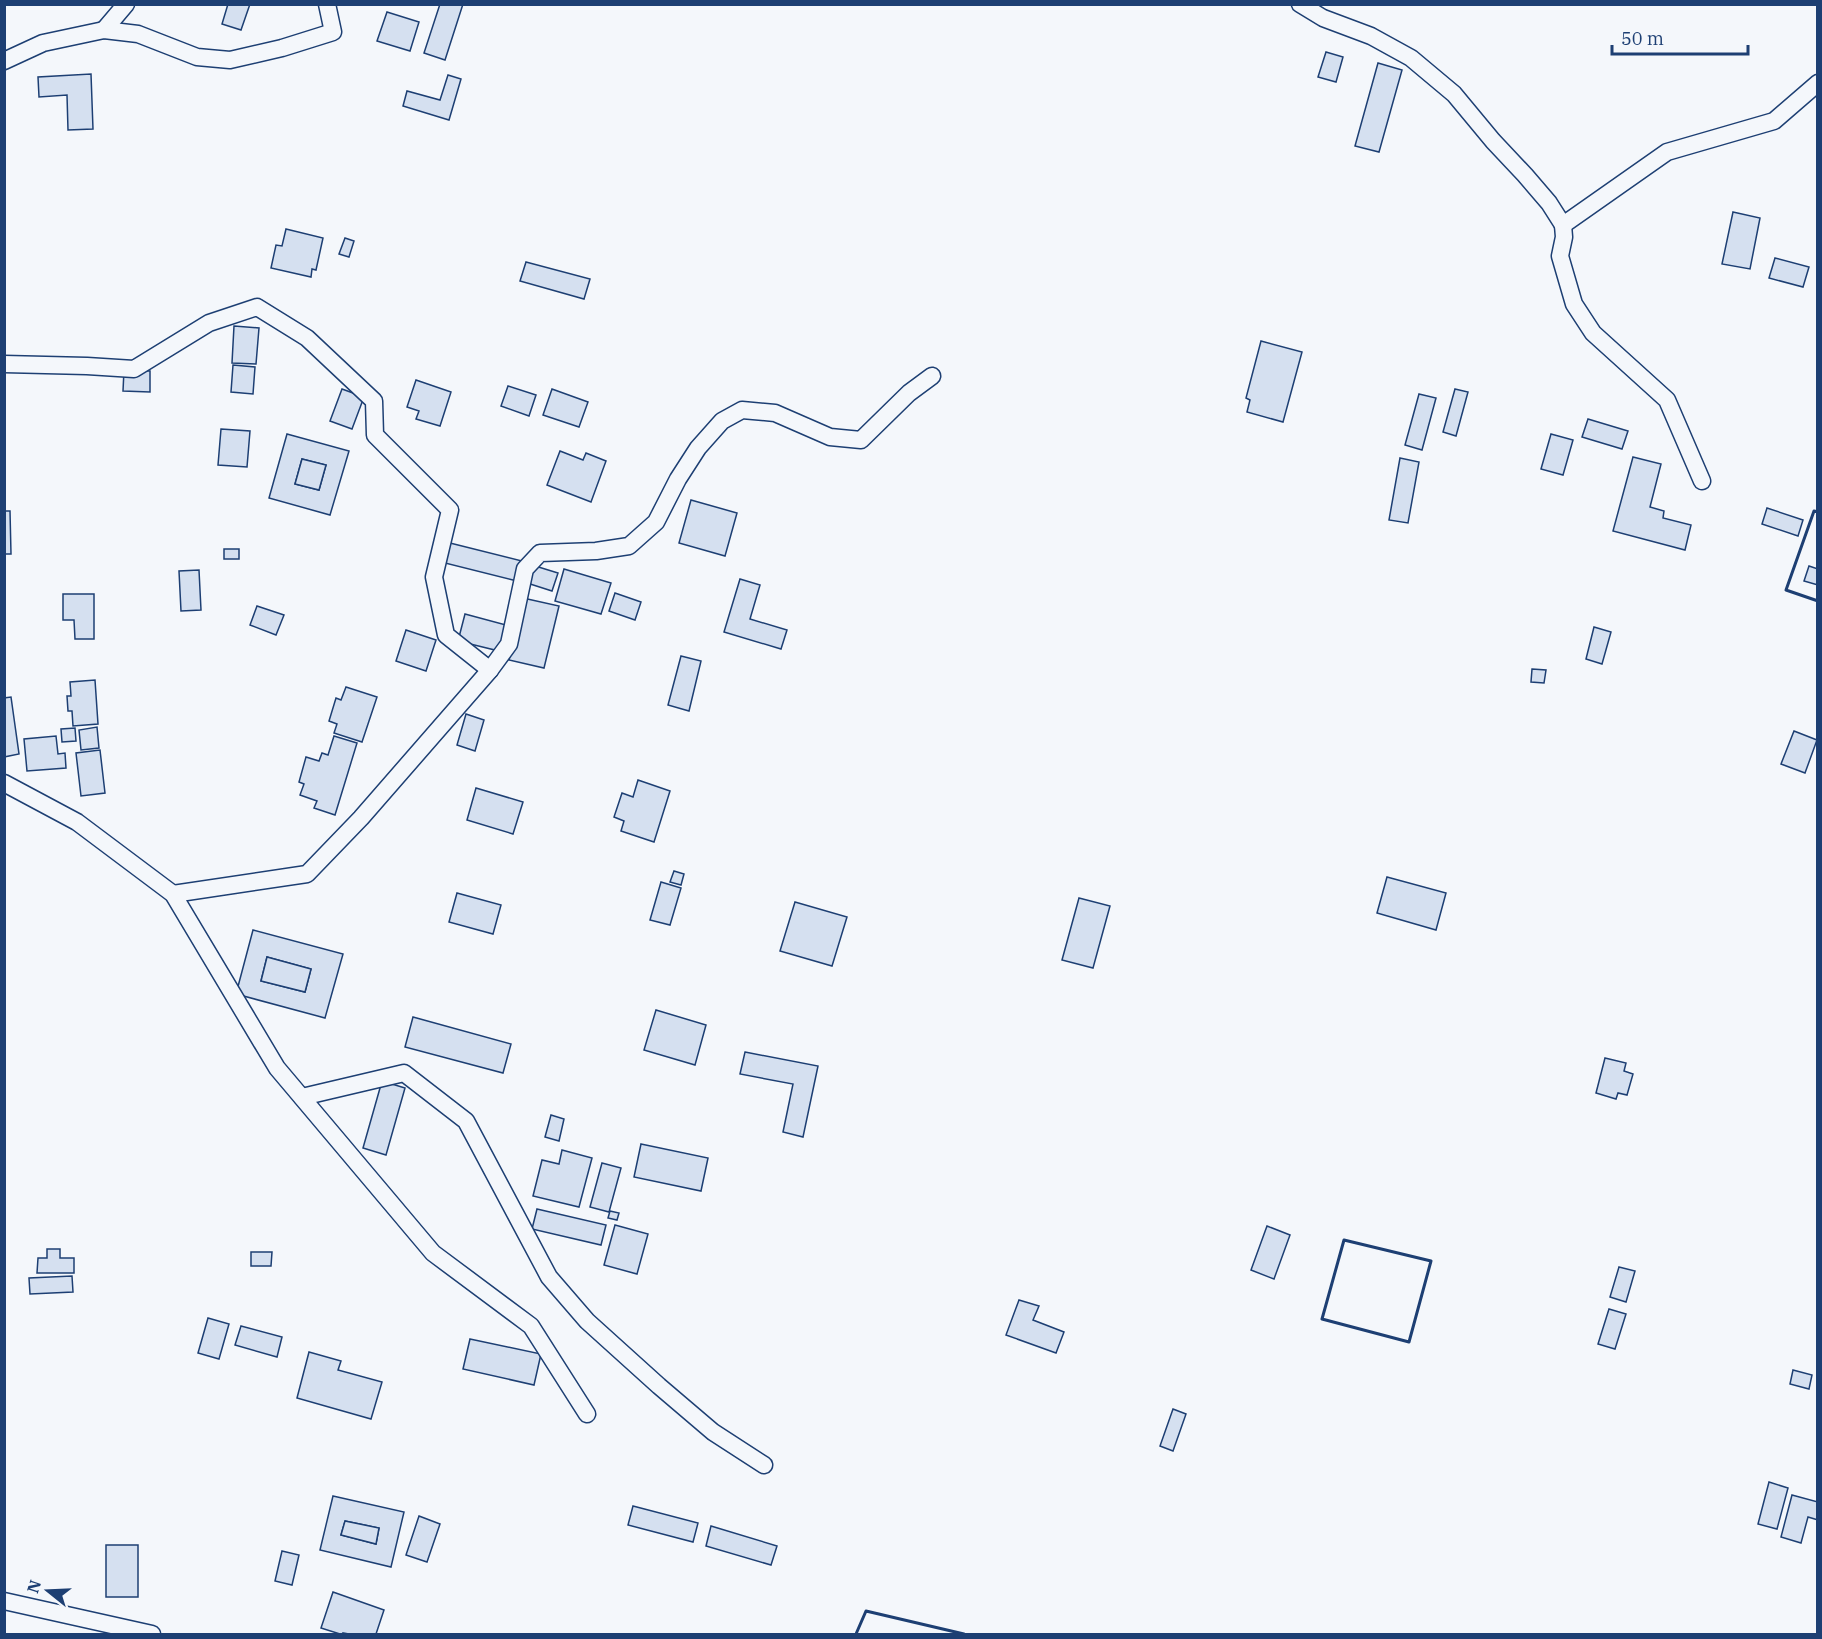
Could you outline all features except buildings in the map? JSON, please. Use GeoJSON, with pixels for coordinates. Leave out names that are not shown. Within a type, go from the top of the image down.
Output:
{"type":"FeatureCollection","features":[{"type":"Feature","properties":{"kind":"street"},"geometry":{"type":"LineString","coordinates":[[104,30],[126,4]]}},
{"type":"Feature","properties":{"kind":"street"},"geometry":{"type":"LineString","coordinates":[[4,61],[43,43],[104,30],[138,34],[197,57],[230,60],[282,48],[333,32],[327,4]]}},
{"type":"Feature","properties":{"kind":"street"},"geometry":{"type":"LineString","coordinates":[[1300,4],[1323,18],[1371,36],[1411,58],[1454,94],[1549,203],[1563,225],[1564,237],[1560,256],[1574,304],[1593,333],[1667,400],[1702,481]]}},
{"type":"Feature","properties":{"kind":"street"},"geometry":{"type":"LineString","coordinates":[[1563,225],[1667,152],[1773,121],[1818,83]]}},
{"type":"Feature","properties":{"kind":"street"},"geometry":{"type":"LineString","coordinates":[[4,364],[134,369],[209,323],[257,307],[307,338],[374,402],[375,435],[450,510],[434,577],[446,635],[490,670]]}},
{"type":"Feature","properties":{"kind":"street"},"geometry":{"type":"LineString","coordinates":[[173,894],[307,874],[361,818],[490,670],[509,644],[525,569],[540,553],[596,551],[629,546],[656,522],[678,479],[698,448],[722,421],[742,410],[775,413],[830,437],[861,440],[909,393],[932,376]]}},
{"type":"Feature","properties":{"kind":"street"},"geometry":{"type":"LineString","coordinates":[[4,783],[77,822],[173,894],[277,1068],[433,1253],[531,1326],[586,1414]]}},
{"type":"Feature","properties":{"kind":"street"},"geometry":{"type":"LineString","coordinates":[[302,1097],[404,1072],[466,1121],[549,1277],[587,1321],[658,1386],[713,1432],[764,1465]]}},
{"type":"Feature","properties":{"kind":"street"},"geometry":{"type":"LineString","coordinates":[[4,1601],[152,1635]]}},
{"type":"Feature","properties":{"kind":"wall"},"geometry":{"type":"LineString","coordinates":[[1818,512],[1814,511],[1786,590],[1818,601]]}},
{"type":"Feature","properties":{"kind":"wall"},"geometry":{"type":"LineString","coordinates":[[1344,1240],[1431,1261],[1409,1342],[1322,1319],[1344,1240]]}},
{"type":"Feature","properties":{"kind":"wall"},"geometry":{"type":"LineString","coordinates":[[856,1634],[866,1611],[964,1634]]}}]}
